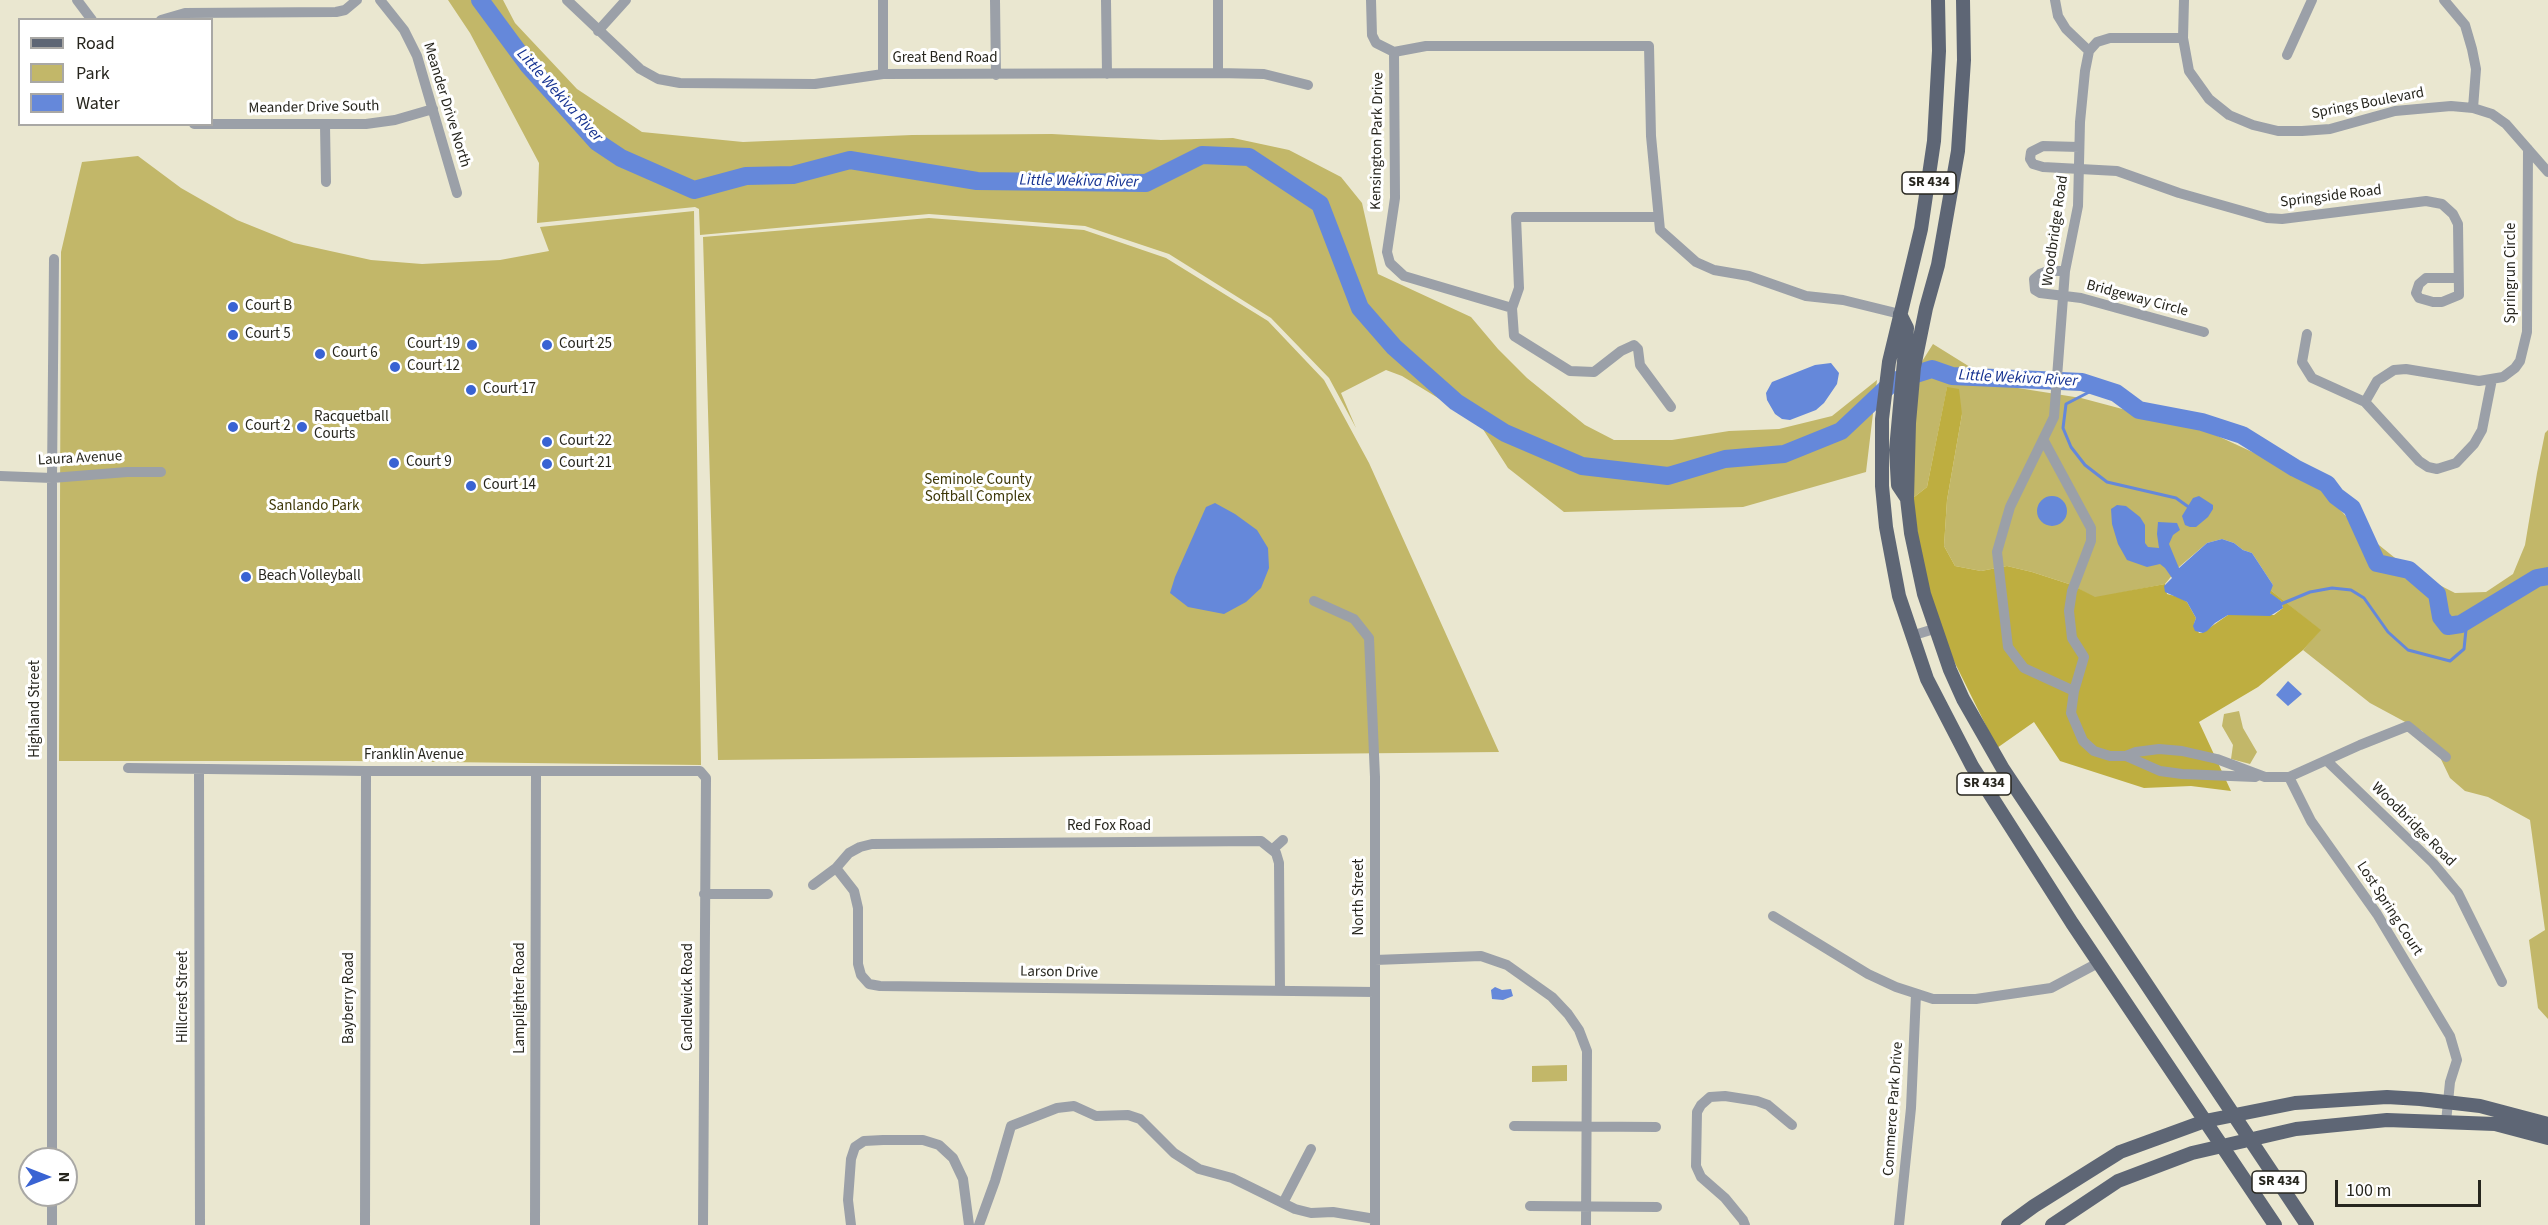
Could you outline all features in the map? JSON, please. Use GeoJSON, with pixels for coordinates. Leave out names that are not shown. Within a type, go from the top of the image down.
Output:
{"type":"FeatureCollection","features":[{"type":"Feature","properties":{"kind":"main road","name":"SR 434"},"geometry":{"type":"LineString","coordinates":[[1938,0],[1939,62],[1934,141],[1921,229],[1889,362],[1882,419],[1882,486],[1886,526],[1899,596],[1927,679],[1959,744],[2098,963],[2275,1225]]}},
{"type":"Feature","properties":{"kind":"main road","name":"SR 434"},"geometry":{"type":"LineString","coordinates":[[1963,0],[1964,60],[1958,151],[1938,265],[1920,336],[1912,392],[1907,499],[1917,565],[1935,629],[1963,699],[2003,769],[2307,1225]]}},
{"type":"Feature","properties":{"kind":"main road"},"geometry":{"type":"LineString","coordinates":[[1900,314],[1907,328],[1896,450],[1898,485],[1907,499]]}},
{"type":"Feature","properties":{"kind":"main road"},"geometry":{"type":"LineString","coordinates":[[2008,1225],[2105,1160],[2181,1128],[2295,1103],[2387,1097],[2447,1101],[2504,1111],[2548,1124]]}},
{"type":"Feature","properties":{"kind":"main road"},"geometry":{"type":"LineString","coordinates":[[2052,1225],[2118,1181],[2222,1144],[2296,1129],[2387,1120],[2445,1122],[2495,1124],[2548,1138]]}},
{"type":"Feature","properties":{"kind":"street"},"geometry":{"type":"LineString","coordinates":[[77,0],[91,18]]}},
{"type":"Feature","properties":{"kind":"street"},"geometry":{"type":"LineString","coordinates":[[171,18],[195,13],[336,12],[345,10],[357,0]]}},
{"type":"Feature","properties":{"kind":"street","name":"Meander Drive North"},"geometry":{"type":"LineString","coordinates":[[380,0],[404,30],[417,56],[457,193]]}},
{"type":"Feature","properties":{"kind":"street","name":"Great Bend Road"},"geometry":{"type":"LineString","coordinates":[[567,0],[640,69],[658,80],[680,83],[815,84],[883,74],[1264,74],[1308,86]]}},
{"type":"Feature","properties":{"kind":"street"},"geometry":{"type":"LineString","coordinates":[[598,31],[626,0]]}},
{"type":"Feature","properties":{"kind":"street"},"geometry":{"type":"LineString","coordinates":[[883,0],[883,74]]}},
{"type":"Feature","properties":{"kind":"street"},"geometry":{"type":"LineString","coordinates":[[995,0],[996,75]]}},
{"type":"Feature","properties":{"kind":"street"},"geometry":{"type":"LineString","coordinates":[[1106,0],[1107,74]]}},
{"type":"Feature","properties":{"kind":"street"},"geometry":{"type":"LineString","coordinates":[[1218,0],[1218,74]]}},
{"type":"Feature","properties":{"kind":"street","name":"Kensington Park Drive"},"geometry":{"type":"LineString","coordinates":[[1371,0],[1372,35],[1376,43],[1394,52],[1395,198],[1387,252],[1390,262],[1404,276],[1512,308]]}},
{"type":"Feature","properties":{"kind":"street"},"geometry":{"type":"LineString","coordinates":[[2055,0],[2058,16],[2066,29],[2089,51],[2097,42],[2110,38],[2183,38]]}},
{"type":"Feature","properties":{"kind":"street","name":"Springs Boulevard"},"geometry":{"type":"LineString","coordinates":[[2184,0],[2183,38],[2189,71],[2198,87],[2229,115],[2253,125],[2278,131],[2302,131],[2330,129],[2412,109],[2451,106],[2473,108],[2492,114],[2506,124],[2548,172]]}},
{"type":"Feature","properties":{"kind":"street"},"geometry":{"type":"LineString","coordinates":[[2288,55],[2312,0]]}},
{"type":"Feature","properties":{"kind":"street"},"geometry":{"type":"LineString","coordinates":[[2444,0],[2465,25],[2472,49],[2476,69],[2473,108]]}},
{"type":"Feature","properties":{"kind":"street"},"geometry":{"type":"LineString","coordinates":[[1394,52],[1426,46],[1649,46],[1651,136],[1660,230],[1696,262],[1714,270],[1749,276],[1806,296],[1844,300],[1900,314]]}},
{"type":"Feature","properties":{"kind":"street","name":"Woodbridge Road"},"geometry":{"type":"LineString","coordinates":[[2074,691],[2024,668],[2008,647],[1997,552],[2010,507],[2054,417],[2062,296],[2078,206],[2079,147],[2085,71],[2089,51]]}},
{"type":"Feature","properties":{"kind":"street","name":"Meander Drive South"},"geometry":{"type":"LineString","coordinates":[[213,124],[325,125],[395,120],[434,109]]}},
{"type":"Feature","properties":{"kind":"street"},"geometry":{"type":"LineString","coordinates":[[325,125],[326,182]]}},
{"type":"Feature","properties":{"kind":"street"},"geometry":{"type":"LineString","coordinates":[[2079,147],[2043,146],[2031,152],[2030,159],[2033,164],[2043,167],[2080,169]]}},
{"type":"Feature","properties":{"kind":"street","name":"Springrun Circle"},"geometry":{"type":"LineString","coordinates":[[2492,379],[2503,377],[2515,368],[2524,350],[2527,332],[2528,149]]}},
{"type":"Feature","properties":{"kind":"street","name":"Springside Road"},"geometry":{"type":"LineString","coordinates":[[2080,169],[2117,171],[2179,193],[2267,218],[2282,219],[2426,201],[2442,204],[2453,214],[2458,224],[2457,278]]}},
{"type":"Feature","properties":{"kind":"street"},"geometry":{"type":"LineString","coordinates":[[1658,217],[1516,217],[1519,288],[1512,308],[1514,336],[1570,371],[1594,372],[1634,345],[1638,349],[1641,364],[1671,407]]}},
{"type":"Feature","properties":{"kind":"street","name":"Highland Street"},"geometry":{"type":"LineString","coordinates":[[52,1147],[51,478],[54,259]]}},
{"type":"Feature","properties":{"kind":"street","name":"Bridgeway Circle"},"geometry":{"type":"LineString","coordinates":[[2065,272],[2048,271],[2040,274],[2034,279],[2035,290],[2040,293],[2081,298],[2205,332]]}},
{"type":"Feature","properties":{"kind":"street"},"geometry":{"type":"LineString","coordinates":[[2307,334],[2302,362],[2312,378],[2365,402],[2420,461],[2437,469],[2456,463],[2474,444],[2482,430],[2492,379],[2462,379],[2406,369],[2394,370],[2377,381],[2365,402]]}},
{"type":"Feature","properties":{"kind":"street"},"geometry":{"type":"LineString","coordinates":[[2044,441],[2091,528],[2091,541],[2072,591],[2069,611],[2072,638],[2084,657],[2074,691],[2071,713],[2083,741],[2094,751],[2110,756],[2126,756],[2136,752],[2159,749],[2182,750],[2255,771],[2265,777],[2289,777],[2360,744],[2408,726],[2446,756]]}},
{"type":"Feature","properties":{"kind":"street","name":"Laura Avenue"},"geometry":{"type":"LineString","coordinates":[[0,476],[51,478],[127,472],[161,472]]}},
{"type":"Feature","properties":{"kind":"street","name":"North Street"},"geometry":{"type":"LineString","coordinates":[[1314,601],[1354,619],[1369,638],[1375,777],[1375,1222]]}},
{"type":"Feature","properties":{"kind":"street"},"geometry":{"type":"LineString","coordinates":[[1911,636],[1935,629]]}},
{"type":"Feature","properties":{"kind":"street"},"geometry":{"type":"LineString","coordinates":[[2126,756],[2160,771],[2173,773],[2254,777],[2259,775]]}},
{"type":"Feature","properties":{"kind":"street","name":"Woodbridge Road"},"geometry":{"type":"LineString","coordinates":[[2327,761],[2433,863],[2458,893],[2479,931],[2502,982]]}},
{"type":"Feature","properties":{"kind":"street","name":"Franklin Avenue"},"geometry":{"type":"LineString","coordinates":[[128,768],[700,771]]}},
{"type":"Feature","properties":{"kind":"street","name":"Hillcrest Street"},"geometry":{"type":"LineString","coordinates":[[199,769],[200,1225]]}},
{"type":"Feature","properties":{"kind":"street","name":"Bayberry Road"},"geometry":{"type":"LineString","coordinates":[[365,1225],[366,771]]}},
{"type":"Feature","properties":{"kind":"street","name":"Lamplighter Road"},"geometry":{"type":"LineString","coordinates":[[535,1225],[536,771]]}},
{"type":"Feature","properties":{"kind":"street","name":"Candlewick Road"},"geometry":{"type":"LineString","coordinates":[[700,771],[706,778],[703,1225]]}},
{"type":"Feature","properties":{"kind":"street","name":"Lost Spring Court"},"geometry":{"type":"LineString","coordinates":[[2289,777],[2311,821],[2377,914],[2450,1036],[2457,1060],[2447,1101]]}},
{"type":"Feature","properties":{"kind":"street"},"geometry":{"type":"LineString","coordinates":[[1280,992],[1279,863],[1273,849],[1284,840]]}},
{"type":"Feature","properties":{"kind":"street","name":"Red Fox Road"},"geometry":{"type":"LineString","coordinates":[[813,885],[836,868],[849,854],[860,847],[872,844],[1261,841],[1273,849]]}},
{"type":"Feature","properties":{"kind":"street","name":"Larson Drive"},"geometry":{"type":"LineString","coordinates":[[836,868],[854,891],[858,908],[858,964],[861,975],[869,984],[880,986],[1375,992]]}},
{"type":"Feature","properties":{"kind":"street"},"geometry":{"type":"LineString","coordinates":[[704,894],[768,894]]}},
{"type":"Feature","properties":{"kind":"street"},"geometry":{"type":"LineString","coordinates":[[1773,916],[1868,974],[1933,999],[1976,999],[2051,988],[2098,963]]}},
{"type":"Feature","properties":{"kind":"street"},"geometry":{"type":"LineString","coordinates":[[1375,960],[1481,956],[1507,965],[1552,997],[1574,1022],[1587,1051],[1586,1225]]}},
{"type":"Feature","properties":{"kind":"street","name":"Commerce Park Drive"},"geometry":{"type":"LineString","coordinates":[[1899,1225],[1911,1108],[1916,994]]}},
{"type":"Feature","properties":{"kind":"street"},"geometry":{"type":"LineString","coordinates":[[1744,1225],[1743,1220],[1725,1198],[1701,1177],[1696,1166],[1697,1112],[1710,1097],[1746,1099],[1768,1105],[1792,1125]]}},
{"type":"Feature","properties":{"kind":"street"},"geometry":{"type":"LineString","coordinates":[[2445,1122],[2447,1101]]}},
{"type":"Feature","properties":{"kind":"street"},"geometry":{"type":"LineString","coordinates":[[979,1225],[1011,1126],[1057,1108],[1074,1106],[1096,1116],[1128,1115],[1140,1119],[1174,1153],[1199,1169],[1232,1178],[1282,1203],[1311,1214],[1333,1212],[1375,1222]]}},
{"type":"Feature","properties":{"kind":"street"},"geometry":{"type":"LineString","coordinates":[[1515,1126],[1656,1127]]}},
{"type":"Feature","properties":{"kind":"street"},"geometry":{"type":"LineString","coordinates":[[851,1225],[848,1200],[850,1159],[855,1147],[864,1141],[883,1140],[923,1140],[939,1145],[953,1158],[963,1179],[969,1225]]}},
{"type":"Feature","properties":{"kind":"street"},"geometry":{"type":"LineString","coordinates":[[1282,1203],[1311,1149]]}},
{"type":"Feature","properties":{"kind":"street"},"geometry":{"type":"LineString","coordinates":[[1530,1206],[1657,1207]]}},
{"type":"Feature","properties":{"kind":"street"},"geometry":{"type":"LineString","coordinates":[[52,1207],[52,1225]]}},
{"type":"Feature","properties":{"kind":"green space"},"geometry":{"type":"Polygon","coordinates":[[[448,0],[503,0],[515,23],[577,89],[642,132],[743,142],[912,135],[1052,134],[1161,140],[1233,138],[1289,150],[1341,177],[1362,203],[1378,274],[1471,317],[1527,378],[1585,425],[1614,440],[1672,440],[1729,431],[1779,429],[1832,416],[1877,380],[1866,472],[1743,507],[1564,512],[1508,468],[1479,423],[1402,376],[1386,370],[1341,393],[1356,428],[1329,378],[1271,318],[1169,254],[1085,226],[929,214],[700,235],[699,209],[695,207],[537,223],[539,163],[470,33],[448,0]]]}},
{"type":"Feature","properties":{"kind":"green space","name":"Sanlando Park"},"geometry":{"type":"Polygon","coordinates":[[[138,156],[181,188],[237,220],[294,243],[371,260],[422,264],[500,260],[549,251],[540,227],[694,211],[701,765],[355,761],[59,761],[61,252],[82,162],[138,156]]]}},
{"type":"Feature","properties":{"kind":"green space","name":"Seminole County Softball Complex"},"geometry":{"type":"Polygon","coordinates":[[[929,218],[1084,230],[1166,258],[1268,321],[1324,380],[1369,463],[1499,752],[718,760],[703,237],[929,218]]]}},
{"type":"Feature","properties":{"kind":"green space"},"geometry":{"type":"Polygon","coordinates":[[[1933,344],[1999,385],[2081,398],[2209,432],[2313,480],[2354,525],[2410,570],[2455,593],[2486,592],[2513,574],[2525,545],[2545,433],[2548,430],[2548,1019],[2538,1008],[2529,940],[2545,930],[2530,820],[2488,797],[2465,791],[2450,778],[2438,753],[2422,731],[2370,703],[2303,650],[2320,630],[2269,589],[2273,585],[2252,553],[2222,539],[2207,543],[2179,567],[2165,584],[2095,598],[2072,585],[2007,566],[1981,571],[1955,566],[1944,546],[1947,500],[1962,414],[1947,388],[1927,487],[1913,498],[1915,423],[1921,363],[1933,344]]]}},
{"type":"Feature","properties":{"kind":"green space"},"geometry":{"type":"Polygon","coordinates":[[[2239,711],[2243,728],[2257,752],[2250,764],[2231,759],[2233,745],[2222,726],[2224,714],[2239,711]]]}},
{"type":"Feature","properties":{"kind":"green space"},"geometry":{"type":"Polygon","coordinates":[[[1567,1065],[1567,1081],[1532,1082],[1532,1066],[1567,1065]]]}},
{"type":"Feature","properties":{"kind":"shaded area"},"geometry":{"type":"Polygon","coordinates":[[[1947,387],[1959,389],[1962,414],[1947,500],[1944,546],[1955,566],[1981,571],[2007,566],[2072,585],[2095,597],[2165,584],[2167,594],[2187,602],[2196,618],[2194,624],[2199,633],[2228,615],[2274,615],[2283,608],[2281,601],[2271,596],[2269,589],[2321,630],[2303,650],[2258,687],[2199,722],[2231,791],[2191,786],[2144,788],[2060,761],[2034,722],[1997,748],[1940,628],[1922,564],[1913,501],[1913,498],[1927,487],[1947,387]]]}},
{"type":"Feature","properties":{"kind":"water"},"geometry":{"type":"Polygon","coordinates":[[[1831,363],[1839,373],[1837,384],[1824,403],[1816,410],[1790,420],[1782,419],[1775,414],[1767,400],[1766,393],[1772,382],[1815,365],[1831,363]]]}},
{"type":"Feature","properties":{"kind":"water"},"geometry":{"type":"Polygon","coordinates":[[[2052,496],[2062,501],[2067,511],[2062,521],[2052,526],[2042,521],[2037,511],[2042,501],[2052,496]]]}},
{"type":"Feature","properties":{"kind":"water"},"geometry":{"type":"Polygon","coordinates":[[[2199,496],[2213,505],[2213,509],[2208,517],[2196,527],[2190,527],[2185,525],[2182,516],[2193,498],[2199,496]]]}},
{"type":"Feature","properties":{"kind":"water"},"geometry":{"type":"Polygon","coordinates":[[[1215,503],[1257,530],[1268,548],[1269,568],[1261,588],[1246,602],[1224,614],[1188,607],[1170,593],[1206,507],[1215,503]]]}},
{"type":"Feature","properties":{"kind":"water"},"geometry":{"type":"Polygon","coordinates":[[[2117,505],[2126,506],[2140,517],[2145,525],[2145,543],[2148,547],[2159,548],[2158,522],[2177,523],[2180,530],[2173,535],[2169,544],[2179,568],[2207,543],[2222,539],[2252,553],[2273,585],[2270,593],[2281,601],[2283,608],[2270,616],[2228,615],[2203,633],[2195,631],[2193,626],[2196,618],[2187,602],[2165,592],[2164,586],[2172,578],[2165,568],[2160,564],[2147,567],[2127,560],[2118,544],[2112,524],[2111,509],[2117,505]]]}},
{"type":"Feature","properties":{"kind":"water"},"geometry":{"type":"Polygon","coordinates":[[[2288,681],[2302,694],[2288,706],[2276,695],[2288,681]]]}},
{"type":"Feature","properties":{"kind":"water"},"geometry":{"type":"Polygon","coordinates":[[[1495,987],[1502,990],[1511,989],[1513,996],[1503,1000],[1492,999],[1491,990],[1495,987]]]}},
{"type":"Feature","properties":{"kind":"waterway","name":"Little Wekiva River"},"geometry":{"type":"LineString","coordinates":[[480,0],[528,65],[597,142],[621,158],[694,190],[746,176],[793,175],[850,160],[977,181],[1146,183],[1202,155],[1249,157],[1320,204],[1360,308],[1394,347],[1456,402],[1505,433],[1582,466],[1668,476],[1725,459],[1784,454],[1841,431],[1894,381],[1932,369],[1952,376],[2082,382],[2116,393],[2139,410],[2202,422],[2242,435],[2295,468],[2327,484],[2336,496],[2352,508],[2377,563],[2409,570],[2437,594],[2441,617],[2448,626],[2461,624],[2537,578],[2548,576]]}},
{"type":"Feature","properties":{"kind":"waterway"},"geometry":{"type":"LineString","coordinates":[[2099,387],[2066,404],[2063,428],[2071,447],[2085,465],[2107,482],[2176,498],[2190,508]]}},
{"type":"Feature","properties":{"kind":"waterway"},"geometry":{"type":"LineString","coordinates":[[2281,604],[2310,592],[2332,588],[2351,590],[2364,598],[2388,632],[2408,650],[2450,661],[2464,649],[2467,620]]}},
{"type":"Feature","properties":{"kind":"place","name":"Court B"},"geometry":{"type":"Point","coordinates":[233,307]}},
{"type":"Feature","properties":{"kind":"place","name":"Court 5"},"geometry":{"type":"Point","coordinates":[233,335]}},
{"type":"Feature","properties":{"kind":"place","name":"Court 19"},"geometry":{"type":"Point","coordinates":[472,345]}},
{"type":"Feature","properties":{"kind":"place","name":"Court 25"},"geometry":{"type":"Point","coordinates":[547,345]}},
{"type":"Feature","properties":{"kind":"place","name":"Court 6"},"geometry":{"type":"Point","coordinates":[320,354]}},
{"type":"Feature","properties":{"kind":"place","name":"Court 12"},"geometry":{"type":"Point","coordinates":[395,367]}},
{"type":"Feature","properties":{"kind":"place","name":"Court 17"},"geometry":{"type":"Point","coordinates":[471,390]}},
{"type":"Feature","properties":{"kind":"place","name":"Court 2"},"geometry":{"type":"Point","coordinates":[233,427]}},
{"type":"Feature","properties":{"kind":"place","name":"Racquetball Courts"},"geometry":{"type":"Point","coordinates":[302,427]}},
{"type":"Feature","properties":{"kind":"place","name":"Court 22"},"geometry":{"type":"Point","coordinates":[547,442]}},
{"type":"Feature","properties":{"kind":"place","name":"Court 9"},"geometry":{"type":"Point","coordinates":[394,463]}},
{"type":"Feature","properties":{"kind":"place","name":"Court 21"},"geometry":{"type":"Point","coordinates":[547,464]}},
{"type":"Feature","properties":{"kind":"place","name":"Court 14"},"geometry":{"type":"Point","coordinates":[471,486]}},
{"type":"Feature","properties":{"kind":"place","name":"Beach Volleyball"},"geometry":{"type":"Point","coordinates":[246,577]}}]}
